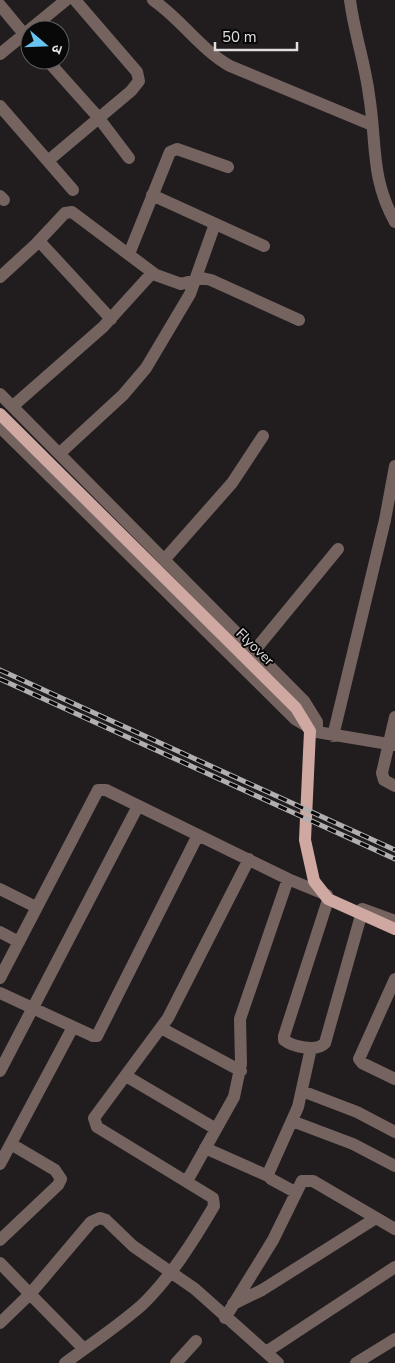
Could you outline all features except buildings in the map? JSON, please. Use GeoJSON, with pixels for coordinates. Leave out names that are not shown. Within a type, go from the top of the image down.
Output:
{"type":"FeatureCollection","features":[{"type":"Feature","properties":{"kind":"main road","name":"Flyover"},"geometry":{"type":"LineString","coordinates":[[0,414],[296,708],[310,731],[305,840],[314,881],[328,899],[395,929]]}},
{"type":"Feature","properties":{"kind":"street"},"geometry":{"type":"LineString","coordinates":[[45,20],[66,0]]}},
{"type":"Feature","properties":{"kind":"street"},"geometry":{"type":"LineString","coordinates":[[48,160],[138,85],[139,77],[75,0]]}},
{"type":"Feature","properties":{"kind":"street"},"geometry":{"type":"LineString","coordinates":[[153,0],[171,14],[215,57],[230,66],[372,125]]}},
{"type":"Feature","properties":{"kind":"street"},"geometry":{"type":"LineString","coordinates":[[350,0],[367,80],[380,191],[395,222]]}},
{"type":"Feature","properties":{"kind":"street"},"geometry":{"type":"LineString","coordinates":[[0,5],[20,29]]}},
{"type":"Feature","properties":{"kind":"street"},"geometry":{"type":"LineString","coordinates":[[0,54],[20,41]]}},
{"type":"Feature","properties":{"kind":"street"},"geometry":{"type":"LineString","coordinates":[[56,70],[98,117],[129,158]]}},
{"type":"Feature","properties":{"kind":"street"},"geometry":{"type":"LineString","coordinates":[[0,106],[73,190]]}},
{"type":"Feature","properties":{"kind":"street"},"geometry":{"type":"LineString","coordinates":[[130,254],[168,154],[172,150],[183,150],[228,167]]}},
{"type":"Feature","properties":{"kind":"street"},"geometry":{"type":"LineString","coordinates":[[152,195],[264,246]]}},
{"type":"Feature","properties":{"kind":"street"},"geometry":{"type":"LineString","coordinates":[[0,277],[39,241],[65,213],[72,212],[130,254],[152,273],[181,284],[202,278],[211,280],[299,320]]}},
{"type":"Feature","properties":{"kind":"street"},"geometry":{"type":"LineString","coordinates":[[60,453],[140,377],[180,313],[195,280],[214,224]]}},
{"type":"Feature","properties":{"kind":"street"},"geometry":{"type":"LineString","coordinates":[[39,241],[111,320]]}},
{"type":"Feature","properties":{"kind":"street"},"geometry":{"type":"LineString","coordinates":[[13,406],[111,320],[152,273]]}},
{"type":"Feature","properties":{"kind":"street"},"geometry":{"type":"LineString","coordinates":[[0,394],[304,701],[315,718],[317,732]]}},
{"type":"Feature","properties":{"kind":"street"},"geometry":{"type":"LineString","coordinates":[[0,427],[296,719],[317,732],[391,745]]}},
{"type":"Feature","properties":{"kind":"street"},"geometry":{"type":"LineString","coordinates":[[164,560],[232,483],[264,436]]}},
{"type":"Feature","properties":{"kind":"street"},"geometry":{"type":"LineString","coordinates":[[333,736],[393,488],[395,466]]}},
{"type":"Feature","properties":{"kind":"street"},"geometry":{"type":"LineString","coordinates":[[255,650],[338,549]]}},
{"type":"Feature","properties":{"kind":"street"},"geometry":{"type":"LineString","coordinates":[[395,717],[391,745],[382,777],[395,786]]}},
{"type":"Feature","properties":{"kind":"street"},"geometry":{"type":"LineString","coordinates":[[0,978],[95,792],[106,790],[309,888],[395,921]]}},
{"type":"Feature","properties":{"kind":"street"},"geometry":{"type":"LineString","coordinates":[[0,1071],[34,1009],[138,806]]}},
{"type":"Feature","properties":{"kind":"street"},"geometry":{"type":"LineString","coordinates":[[0,993],[94,1036],[98,1034],[198,835]]}},
{"type":"Feature","properties":{"kind":"street"},"geometry":{"type":"LineString","coordinates":[[72,1361],[84,1349],[129,1316],[155,1292],[171,1272],[214,1206],[213,1198],[95,1124],[96,1113],[161,1028],[248,859]]}},
{"type":"Feature","properties":{"kind":"street"},"geometry":{"type":"LineString","coordinates":[[186,1181],[234,1097],[240,1071],[240,1019],[288,878]]}},
{"type":"Feature","properties":{"kind":"street"},"geometry":{"type":"LineString","coordinates":[[309,888],[327,903],[395,934]]}},
{"type":"Feature","properties":{"kind":"street"},"geometry":{"type":"LineString","coordinates":[[0,889],[36,907]]}},
{"type":"Feature","properties":{"kind":"street"},"geometry":{"type":"LineString","coordinates":[[327,903],[284,1038],[288,1043],[311,1048],[321,1047],[325,1043],[360,919]]}},
{"type":"Feature","properties":{"kind":"street"},"geometry":{"type":"LineString","coordinates":[[0,932],[19,942]]}},
{"type":"Feature","properties":{"kind":"street"},"geometry":{"type":"LineString","coordinates":[[395,979],[390,1003],[360,1054],[359,1060],[395,1079]]}},
{"type":"Feature","properties":{"kind":"street"},"geometry":{"type":"LineString","coordinates":[[0,1164],[73,1027]]}},
{"type":"Feature","properties":{"kind":"street"},"geometry":{"type":"LineString","coordinates":[[161,1028],[240,1071]]}},
{"type":"Feature","properties":{"kind":"street"},"geometry":{"type":"LineString","coordinates":[[268,1176],[292,1121],[302,1091],[311,1048]]}},
{"type":"Feature","properties":{"kind":"street"},"geometry":{"type":"LineString","coordinates":[[126,1076],[216,1128]]}},
{"type":"Feature","properties":{"kind":"street"},"geometry":{"type":"LineString","coordinates":[[302,1091],[356,1112],[395,1132]]}},
{"type":"Feature","properties":{"kind":"street"},"geometry":{"type":"LineString","coordinates":[[292,1121],[353,1144],[395,1166]]}},
{"type":"Feature","properties":{"kind":"street"},"geometry":{"type":"LineString","coordinates":[[0,1240],[58,1185],[61,1179],[55,1170],[11,1144]]}},
{"type":"Feature","properties":{"kind":"street"},"geometry":{"type":"LineString","coordinates":[[205,1148],[268,1176],[295,1192]]}},
{"type":"Feature","properties":{"kind":"street"},"geometry":{"type":"LineString","coordinates":[[225,1318],[273,1240],[302,1180],[309,1180],[395,1229]]}},
{"type":"Feature","properties":{"kind":"street"},"geometry":{"type":"LineString","coordinates":[[0,1324],[30,1294],[91,1222],[100,1218],[106,1220],[133,1246],[195,1290],[278,1363]]}},
{"type":"Feature","properties":{"kind":"street"},"geometry":{"type":"LineString","coordinates":[[233,1304],[262,1290],[376,1218]]}},
{"type":"Feature","properties":{"kind":"street"},"geometry":{"type":"LineString","coordinates":[[0,1263],[84,1349]]}},
{"type":"Feature","properties":{"kind":"street"},"geometry":{"type":"LineString","coordinates":[[266,1352],[395,1267]]}},
{"type":"Feature","properties":{"kind":"street"},"geometry":{"type":"LineString","coordinates":[[356,1363],[395,1339]]}},
{"type":"Feature","properties":{"kind":"street"},"geometry":{"type":"LineString","coordinates":[[176,1363],[196,1342]]}},
{"type":"Feature","properties":{"kind":"railway"},"geometry":{"type":"LineString","coordinates":[[0,670],[395,850]]}},
{"type":"Feature","properties":{"kind":"railway"},"geometry":{"type":"LineString","coordinates":[[0,679],[395,859]]}}]}
